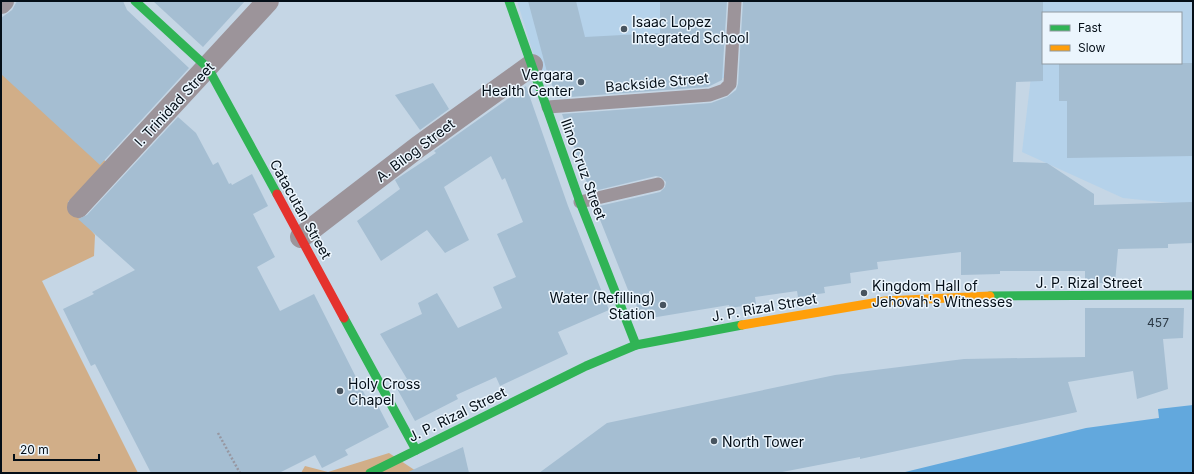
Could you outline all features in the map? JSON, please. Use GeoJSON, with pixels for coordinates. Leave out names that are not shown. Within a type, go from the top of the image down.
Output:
{"type":"FeatureCollection","features":[{"type":"Feature","properties":{"kind":"street"},"geometry":{"type":"LineString","coordinates":[[1,4],[4,1]]}},
{"type":"Feature","properties":{"kind":"street","name":"Catacutan Street"},"geometry":{"type":"LineString","coordinates":[[135,1],[208,68],[416,450]]}},
{"type":"Feature","properties":{"kind":"street","name":"I. Trinidad Street"},"geometry":{"type":"LineString","coordinates":[[78,206],[208,68],[268,1]]}},
{"type":"Feature","properties":{"kind":"street","name":"Ilino Cruz Street"},"geometry":{"type":"LineString","coordinates":[[509,1],[548,107],[580,202],[636,345]]}},
{"type":"Feature","properties":{"kind":"street","name":"A. Bilog Street"},"geometry":{"type":"LineString","coordinates":[[301,237],[418,147],[532,65]]}},
{"type":"Feature","properties":{"kind":"street","name":"J. P. Rizal Street"},"geometry":{"type":"LineString","coordinates":[[370,473],[586,366],[636,345],[766,320],[884,301],[989,296],[1193,295]]}},
{"type":"Feature","properties":{"kind":"lane","name":"Backside Street"},"geometry":{"type":"LineString","coordinates":[[548,107],[710,95],[724,90],[730,84],[735,1]]}},
{"type":"Feature","properties":{"kind":"lane"},"geometry":{"type":"LineString","coordinates":[[580,202],[658,184]]}},
{"type":"Feature","properties":{"kind":"path"},"geometry":{"type":"LineString","coordinates":[[218,433],[240,473]]}},
{"type":"Feature","properties":{"kind":"shaded area","name":"Isaac Lopez Integrated School"},"geometry":{"type":"Polygon","coordinates":[[[517,1],[721,1],[724,78],[609,87],[603,57],[539,72],[517,1]]]}},
{"type":"Feature","properties":{"kind":"shaded area"},"geometry":{"type":"Polygon","coordinates":[[[1040,1],[1193,1],[1193,275],[1191,205],[1123,198],[1022,152],[1040,1]]]}},
{"type":"Feature","properties":{"kind":"shaded area"},"geometry":{"type":"Polygon","coordinates":[[[1,64],[74,129],[107,163],[68,202],[95,235],[94,256],[42,281],[138,473],[1,473],[1,64]]]}},
{"type":"Feature","properties":{"kind":"shaded area"},"geometry":{"type":"Polygon","coordinates":[[[389,453],[419,473],[301,473],[305,466],[328,472],[389,453]]]}},
{"type":"Feature","properties":{"kind":"water"},"geometry":{"type":"Polygon","coordinates":[[[1193,405],[1193,473],[901,473],[1086,428],[1159,418],[1158,409],[1193,405]]]}},
{"type":"Feature","properties":{"kind":"building"},"geometry":{"type":"Polygon","coordinates":[[[17,1],[123,1],[127,10],[189,68],[100,165],[1,74],[1,18],[12,10],[17,1]]]}},
{"type":"Feature","properties":{"kind":"building"},"geometry":{"type":"Polygon","coordinates":[[[153,1],[245,1],[203,47],[153,1]]]}},
{"type":"Feature","properties":{"kind":"building","name":"Isaac Lopez Integrated School"},"geometry":{"type":"Polygon","coordinates":[[[528,1],[576,1],[585,37],[660,33],[660,1],[727,1],[722,80],[708,87],[557,98],[547,72],[528,1]]]}},
{"type":"Feature","properties":{"kind":"building"},"geometry":{"type":"Polygon","coordinates":[[[743,1],[1043,1],[1043,81],[1016,82],[1013,162],[1047,163],[1094,194],[1094,205],[1193,202],[1193,243],[1168,244],[1168,248],[1118,249],[1115,283],[1085,283],[1085,271],[1000,271],[1000,274],[961,275],[961,252],[877,262],[878,269],[850,273],[851,283],[824,287],[825,293],[798,297],[797,291],[755,297],[756,304],[730,308],[729,305],[639,320],[635,298],[632,300],[595,207],[660,192],[665,187],[666,182],[661,177],[656,176],[590,192],[562,114],[711,103],[727,97],[736,90],[738,84],[743,1]]]}},
{"type":"Feature","properties":{"kind":"building"},"geometry":{"type":"Polygon","coordinates":[[[1193,63],[1193,156],[1067,158],[1067,101],[1059,101],[1059,64],[1193,63]]]}},
{"type":"Feature","properties":{"kind":"building"},"geometry":{"type":"Polygon","coordinates":[[[433,83],[449,109],[420,130],[395,95],[433,83]]]}},
{"type":"Feature","properties":{"kind":"building"},"geometry":{"type":"Polygon","coordinates":[[[526,86],[568,206],[609,310],[558,332],[568,354],[500,386],[496,377],[456,395],[458,399],[415,421],[395,385],[407,379],[380,334],[422,314],[418,303],[437,293],[458,328],[502,308],[493,287],[516,277],[497,234],[523,222],[505,178],[502,180],[491,156],[444,187],[469,240],[445,253],[427,230],[381,261],[357,221],[400,189],[395,180],[436,153],[434,151],[526,86]]]}},
{"type":"Feature","properties":{"kind":"building"},"geometry":{"type":"Polygon","coordinates":[[[178,117],[196,133],[213,165],[218,162],[229,184],[231,183],[232,185],[252,174],[268,206],[253,214],[275,257],[257,267],[280,311],[314,294],[367,399],[373,396],[389,427],[345,450],[348,455],[322,468],[315,455],[279,473],[151,473],[95,364],[91,366],[63,309],[94,294],[92,292],[135,270],[78,219],[87,215],[178,117]]]}},
{"type":"Feature","properties":{"kind":"building"},"geometry":{"type":"Polygon","coordinates":[[[1085,308],[1184,308],[1183,338],[1163,339],[1168,389],[1137,399],[1133,371],[1068,382],[1077,412],[860,459],[860,457],[777,473],[539,473],[607,423],[835,375],[964,359],[1085,357],[1085,308]]]}},
{"type":"Feature","properties":{"kind":"building"},"geometry":{"type":"Polygon","coordinates":[[[463,447],[469,473],[406,473],[463,447]]]}},
{"type":"Feature","properties":{"kind":"traffic: fast"},"geometry":{"type":"LineString","coordinates":[[135,1],[208,68],[277,194]]}},
{"type":"Feature","properties":{"kind":"traffic: fast"},"geometry":{"type":"LineString","coordinates":[[509,1],[580,202],[636,345]]}},
{"type":"Feature","properties":{"kind":"traffic: fast"},"geometry":{"type":"LineString","coordinates":[[990,296],[1193,295]]}},
{"type":"Feature","properties":{"kind":"traffic: fast"},"geometry":{"type":"LineString","coordinates":[[344,318],[416,450]]}},
{"type":"Feature","properties":{"kind":"traffic: fast"},"geometry":{"type":"LineString","coordinates":[[370,473],[586,366],[636,345],[742,325]]}},
{"type":"Feature","properties":{"kind":"traffic: slow"},"geometry":{"type":"LineString","coordinates":[[742,325],[885,301],[990,296]]}},
{"type":"Feature","properties":{"kind":"traffic: jam"},"geometry":{"type":"LineString","coordinates":[[277,194],[344,318]]}},
{"type":"Feature","properties":{"kind":"place","name":"Isaac Lopez Integrated School"},"geometry":{"type":"Point","coordinates":[624,29]}},
{"type":"Feature","properties":{"kind":"place","name":"Vergara Health Center"},"geometry":{"type":"Point","coordinates":[581,82]}},
{"type":"Feature","properties":{"kind":"place","name":"Kingdom Hall of Jehovah's Witnesses"},"geometry":{"type":"Point","coordinates":[864,293]}},
{"type":"Feature","properties":{"kind":"place","name":"Water (Refilling) Station"},"geometry":{"type":"Point","coordinates":[663,305]}},
{"type":"Feature","properties":{"kind":"place","name":"Holy Cross Chapel"},"geometry":{"type":"Point","coordinates":[340,391]}},
{"type":"Feature","properties":{"kind":"place","name":"North Tower"},"geometry":{"type":"Point","coordinates":[714,441]}}]}
